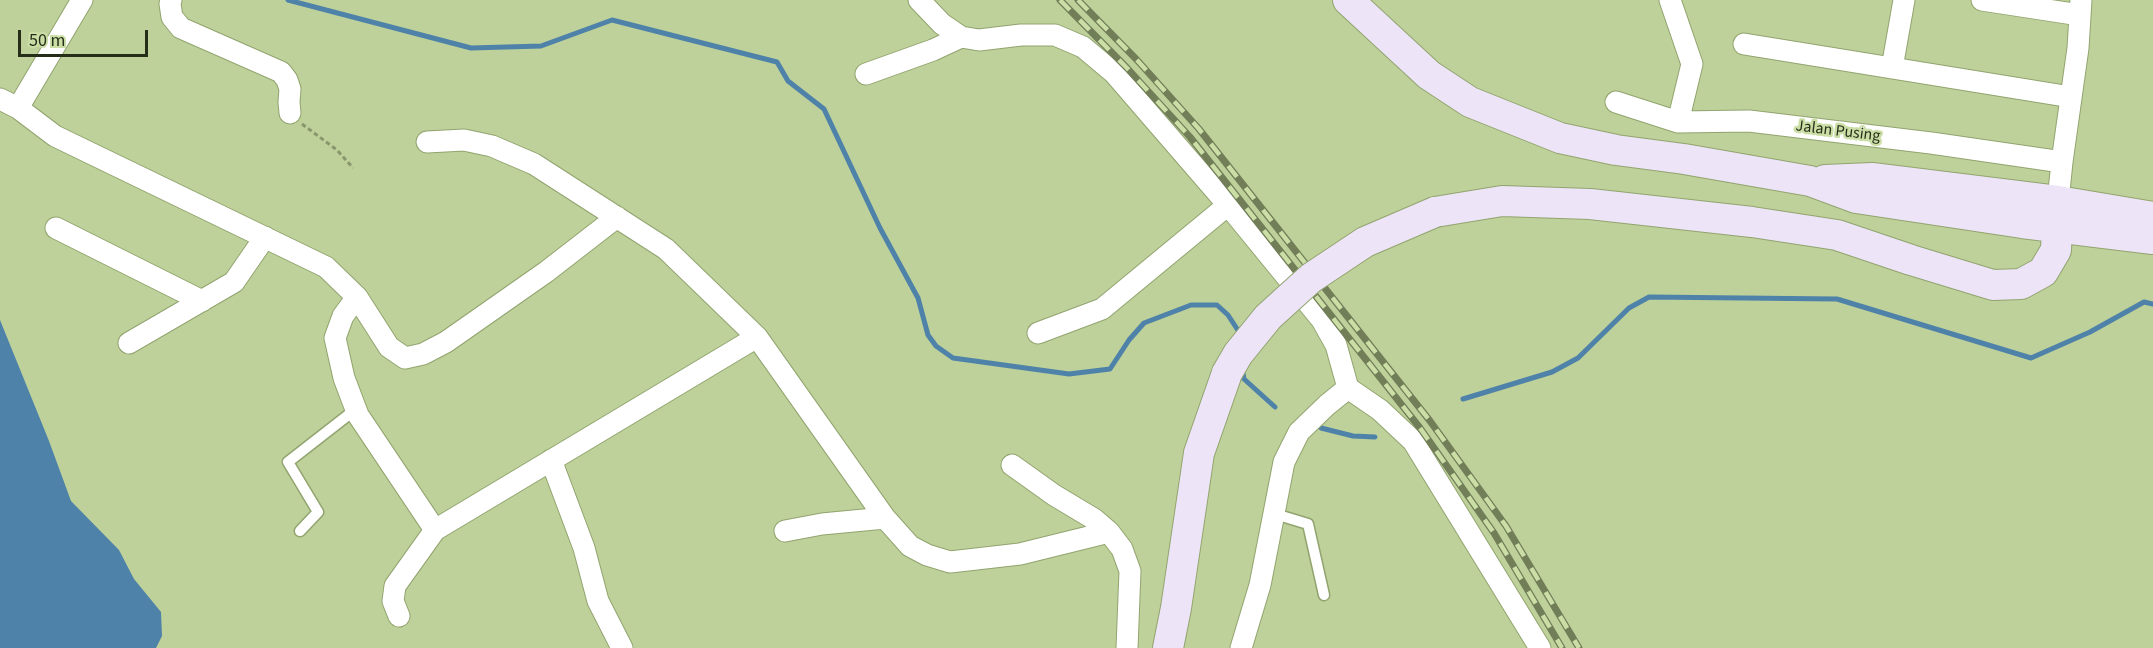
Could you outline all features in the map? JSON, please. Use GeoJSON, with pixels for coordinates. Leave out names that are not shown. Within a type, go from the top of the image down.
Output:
{"type":"FeatureCollection","features":[{"type":"Feature","properties":{"kind":"street"},"geometry":{"type":"LineString","coordinates":[[82,0],[9,103],[55,136],[326,267],[357,297],[389,347],[405,358],[423,354],[446,342],[546,272],[617,217]]}},
{"type":"Feature","properties":{"kind":"street"},"geometry":{"type":"LineString","coordinates":[[171,0],[172,16],[181,28],[281,72],[290,88],[290,113]]}},
{"type":"Feature","properties":{"kind":"street"},"geometry":{"type":"LineString","coordinates":[[919,0],[942,24],[961,37],[979,40],[1022,35],[1054,35],[1083,47],[1114,73],[1228,205],[1322,320],[1336,345],[1348,388],[1380,410],[1413,441],[1540,648]]}},
{"type":"Feature","properties":{"kind":"street"},"geometry":{"type":"LineString","coordinates":[[1348,0],[1429,75],[1470,102],[1560,138],[1616,150],[1684,159],[1810,181],[1872,178],[2057,214],[2153,239]]}},
{"type":"Feature","properties":{"kind":"street"},"geometry":{"type":"LineString","coordinates":[[1670,0],[1692,64],[1678,122]]}},
{"type":"Feature","properties":{"kind":"street"},"geometry":{"type":"LineString","coordinates":[[1892,69],[1904,0]]}},
{"type":"Feature","properties":{"kind":"street"},"geometry":{"type":"LineString","coordinates":[[1168,648],[1199,453],[1227,374],[1238,354],[1268,317],[1311,278],[1365,242],[1435,212],[1502,201],[1590,204],[1752,222],[1838,235],[1993,285],[2021,284],[2043,272],[2055,250],[2062,162],[2078,48],[2081,7],[1982,0]]}},
{"type":"Feature","properties":{"kind":"street"},"geometry":{"type":"LineString","coordinates":[[866,74],[933,50],[961,37]]}},
{"type":"Feature","properties":{"kind":"street"},"geometry":{"type":"LineString","coordinates":[[1744,45],[2071,97]]}},
{"type":"Feature","properties":{"kind":"street","name":"Jalan Pusing"},"geometry":{"type":"LineString","coordinates":[[1616,102],[1678,122],[1749,121],[1931,143],[2062,162]]}},
{"type":"Feature","properties":{"kind":"street"},"geometry":{"type":"LineString","coordinates":[[427,142],[464,140],[492,146],[534,164],[666,249],[757,336],[885,518],[910,546],[927,555],[950,562],[1020,554],[1109,532]]}},
{"type":"Feature","properties":{"kind":"street"},"geometry":{"type":"LineString","coordinates":[[1038,333],[1102,309],[1228,205]]}},
{"type":"Feature","properties":{"kind":"street"},"geometry":{"type":"LineString","coordinates":[[2057,214],[2153,217]]}},
{"type":"Feature","properties":{"kind":"street"},"geometry":{"type":"LineString","coordinates":[[56,228],[201,301]]}},
{"type":"Feature","properties":{"kind":"street"},"geometry":{"type":"LineString","coordinates":[[129,343],[234,282],[265,237]]}},
{"type":"Feature","properties":{"kind":"street"},"geometry":{"type":"LineString","coordinates":[[357,297],[343,316],[334,338],[344,378],[356,409],[435,530]]}},
{"type":"Feature","properties":{"kind":"street"},"geometry":{"type":"LineString","coordinates":[[399,616],[393,601],[395,586],[435,530],[757,336]]}},
{"type":"Feature","properties":{"kind":"street"},"geometry":{"type":"LineString","coordinates":[[1241,648],[1260,585],[1284,462],[1299,432],[1348,388]]}},
{"type":"Feature","properties":{"kind":"street"},"geometry":{"type":"LineString","coordinates":[[551,460],[584,548],[598,601],[622,648]]}},
{"type":"Feature","properties":{"kind":"street"},"geometry":{"type":"LineString","coordinates":[[1012,465],[1054,495],[1094,519],[1109,532],[1122,549],[1130,571],[1127,648]]}},
{"type":"Feature","properties":{"kind":"street"},"geometry":{"type":"LineString","coordinates":[[785,531],[822,524],[885,518]]}},
{"type":"Feature","properties":{"kind":"lane"},"geometry":{"type":"LineString","coordinates":[[300,531],[318,512],[288,462],[356,409]]}},
{"type":"Feature","properties":{"kind":"lane"},"geometry":{"type":"LineString","coordinates":[[1275,514],[1308,524],[1324,595]]}},
{"type":"Feature","properties":{"kind":"path"},"geometry":{"type":"LineString","coordinates":[[290,113],[338,150],[352,168]]}},
{"type":"Feature","properties":{"kind":"water"},"geometry":{"type":"Polygon","coordinates":[[[0,320],[71,501],[119,550],[134,579],[161,612],[162,636],[156,648],[0,648],[0,320]]]}},
{"type":"Feature","properties":{"kind":"waterway"},"geometry":{"type":"LineString","coordinates":[[288,0],[471,48],[541,46],[612,20],[777,62],[788,81],[824,109],[880,228],[918,298],[928,335],[936,346],[953,358],[1069,374],[1110,369],[1129,340],[1144,323],[1191,305],[1217,305],[1228,315],[1241,335]]}},
{"type":"Feature","properties":{"kind":"waterway"},"geometry":{"type":"LineString","coordinates":[[1463,399],[1552,372],[1578,358],[1629,308],[1649,297],[1837,299],[2031,358],[2090,332],[2144,302],[2153,304]]}},
{"type":"Feature","properties":{"kind":"waterway"},"geometry":{"type":"LineString","coordinates":[[1242,368],[1244,379],[1275,407]]}},
{"type":"Feature","properties":{"kind":"waterway"},"geometry":{"type":"LineString","coordinates":[[1321,428],[1353,436],[1375,437]]}},
{"type":"Feature","properties":{"kind":"railway"},"geometry":{"type":"LineString","coordinates":[[1060,0],[1190,137],[1420,428],[1494,533],[1562,648]]}},
{"type":"Feature","properties":{"kind":"railway"},"geometry":{"type":"LineString","coordinates":[[1078,0],[1137,60],[1199,129],[1430,421],[1506,526],[1579,648]]}}]}
